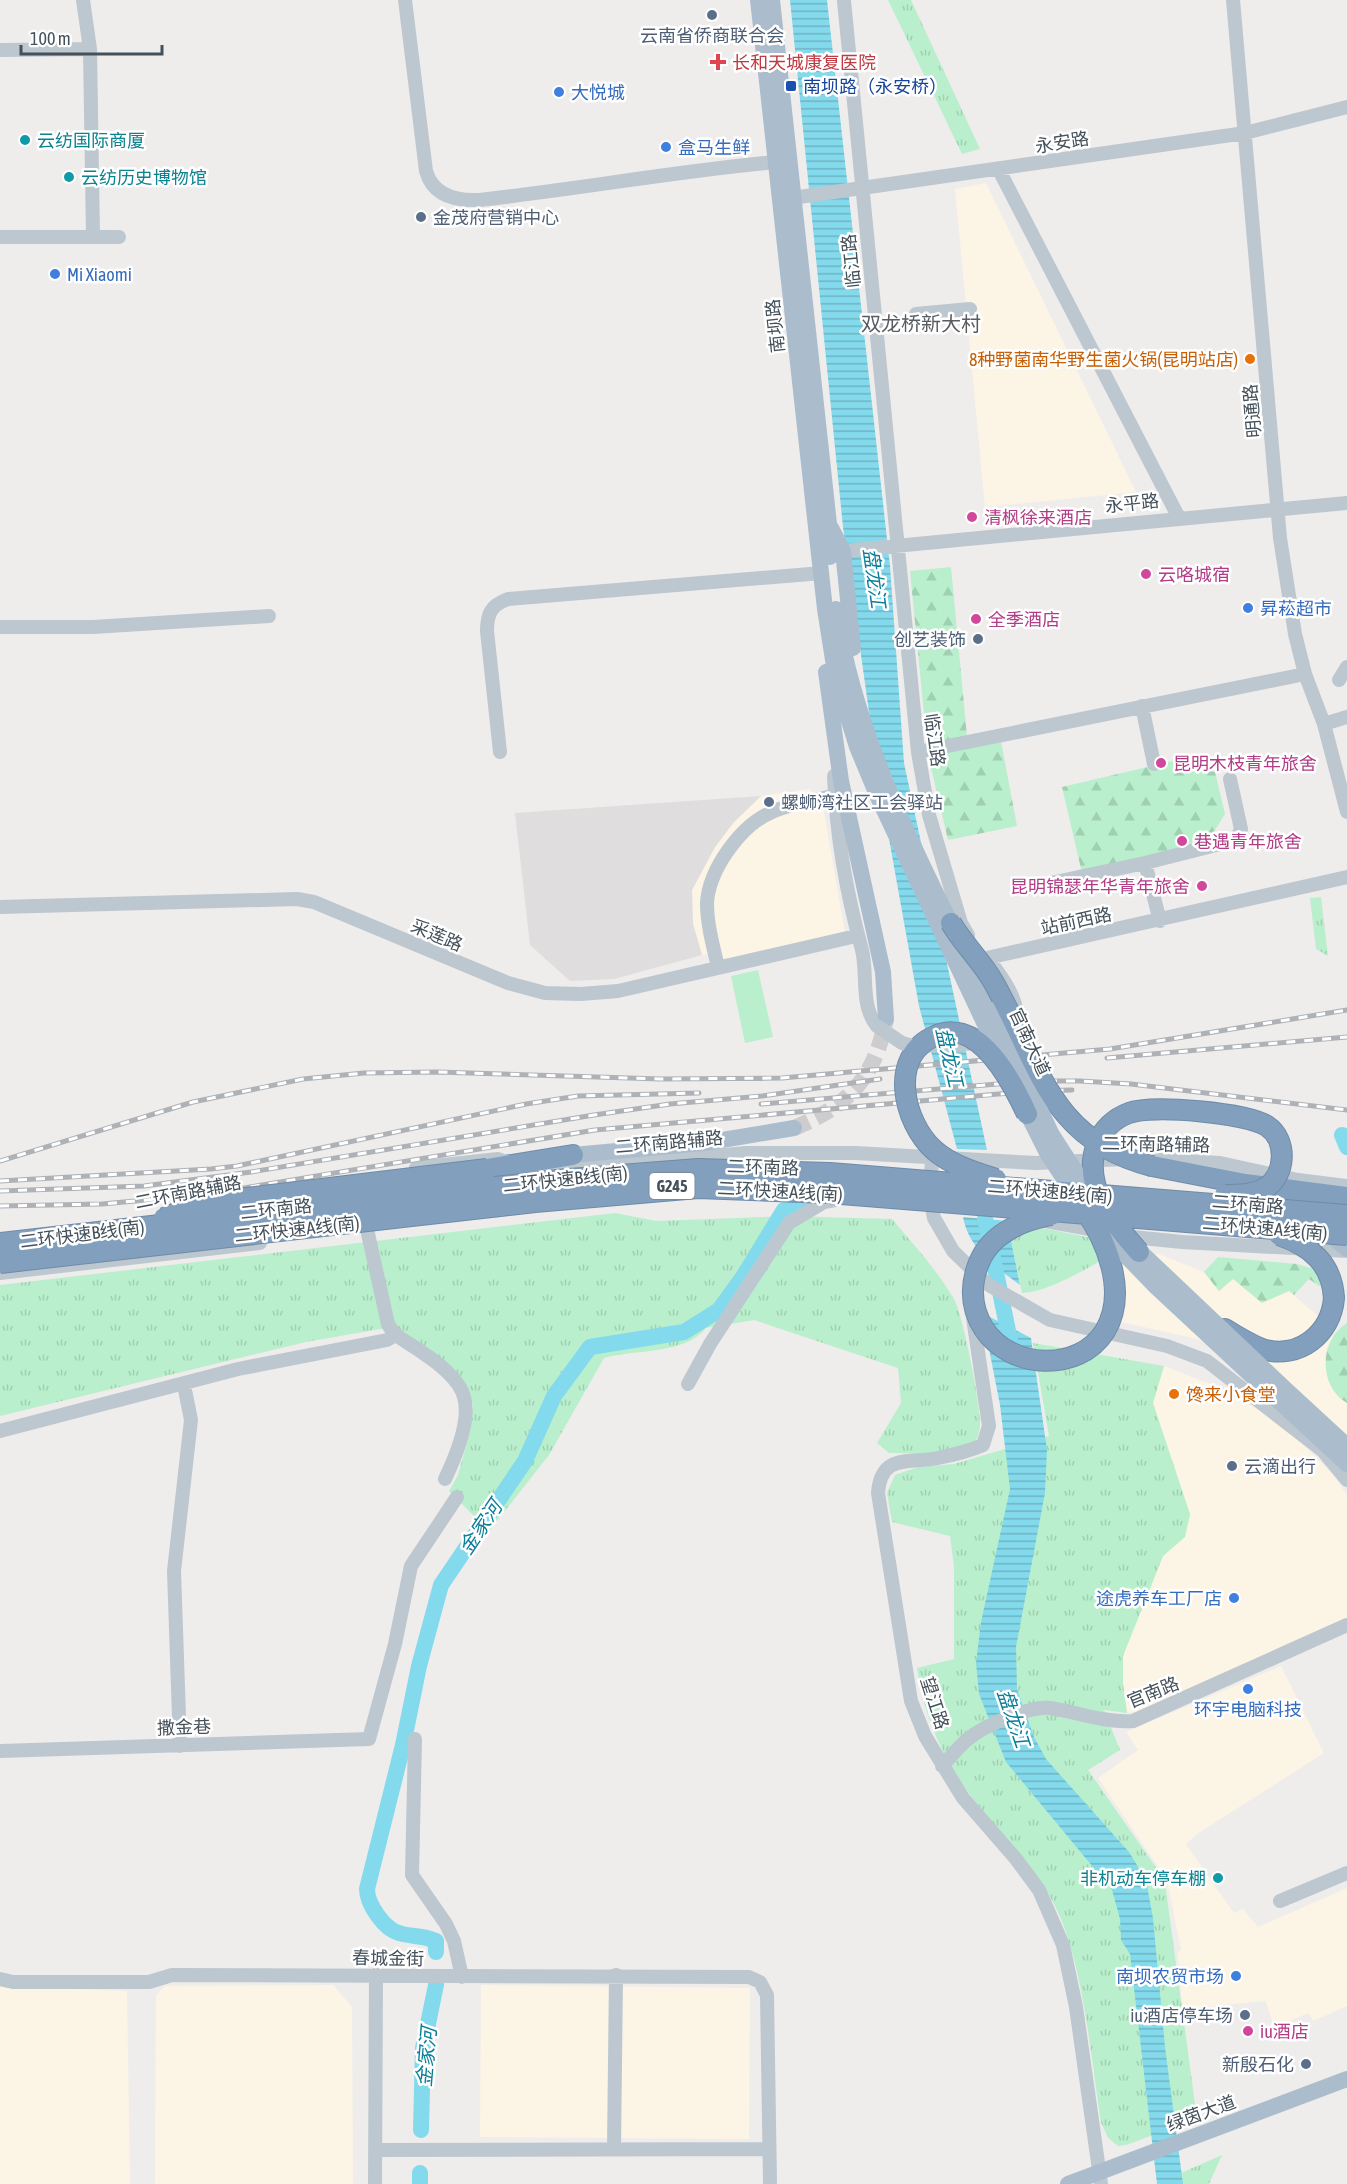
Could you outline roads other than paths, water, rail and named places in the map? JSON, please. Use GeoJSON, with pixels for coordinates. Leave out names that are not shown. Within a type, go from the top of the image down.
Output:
{"type":"FeatureCollection","features":[{"type":"Feature","properties":{"kind":"highway"},"geometry":{"type":"LineString","coordinates":[[951,922],[994,983],[1053,1100],[1087,1136],[1112,1152],[1140,1163],[1217,1180],[1347,1197]]}},
{"type":"Feature","properties":{"kind":"highway"},"geometry":{"type":"LineString","coordinates":[[1027,1114],[993,1060],[969,1037],[953,1032],[936,1035],[921,1045],[909,1063],[905,1087],[911,1117],[920,1135],[942,1156],[962,1168],[1012,1184],[1072,1195],[1085,1210],[1088,1215],[1091,1219],[1096,1228],[1110,1266],[1114,1298],[1109,1322],[1096,1341],[1086,1349],[1060,1359],[1031,1360],[1006,1350],[987,1333],[980,1322],[973,1298],[975,1274],[988,1248],[1006,1231],[1035,1219],[1062,1214],[1075,1214],[1082,1214],[1089,1214],[1095,1214]]}},
{"type":"Feature","properties":{"kind":"highway"},"geometry":{"type":"LineString","coordinates":[[1124,1197],[1207,1197],[1260,1191],[1272,1184],[1280,1170],[1280,1143],[1271,1129],[1261,1123],[1208,1113],[1149,1109],[1129,1113],[1112,1123],[1096,1146],[1093,1167],[1094,1182],[1114,1221],[1139,1252]]}},
{"type":"Feature","properties":{"kind":"highway"},"geometry":{"type":"LineString","coordinates":[[117,1230],[144,1225],[208,1203],[487,1169],[573,1155]]}},
{"type":"Feature","properties":{"kind":"highway","name":"二环快速B线(南)"},"geometry":{"type":"LineString","coordinates":[[0,1245],[533,1182],[672,1170],[773,1170],[1347,1216]]}},
{"type":"Feature","properties":{"kind":"highway","name":"二环快速A线(南)"},"geometry":{"type":"LineString","coordinates":[[0,1261],[673,1189],[790,1190],[1347,1233]]}},
{"type":"Feature","properties":{"kind":"highway"},"geometry":{"type":"LineString","coordinates":[[1193,1304],[1228,1332],[1272,1351],[1292,1350],[1309,1343],[1323,1331],[1331,1316],[1334,1298],[1332,1282],[1326,1266],[1315,1253],[1278,1235],[1214,1224]]}},
{"type":"Feature","properties":{"kind":"main road","name":"南坝路"},"geometry":{"type":"LineString","coordinates":[[758,0],[776,162],[794,197],[831,647]]}},
{"type":"Feature","properties":{"kind":"main road","name":"南坝路"},"geometry":{"type":"LineString","coordinates":[[772,0],[829,524],[826,568]]}},
{"type":"Feature","properties":{"kind":"main road"},"geometry":{"type":"LineString","coordinates":[[829,524],[845,550],[854,653],[846,691]]}},
{"type":"Feature","properties":{"kind":"main road"},"geometry":{"type":"LineString","coordinates":[[826,568],[827,678],[834,741],[883,972],[881,1023]]}},
{"type":"Feature","properties":{"kind":"main road","name":"官南大道"},"geometry":{"type":"LineString","coordinates":[[826,568],[840,634],[846,691],[857,747],[877,795],[1027,1114],[1072,1195],[1142,1274],[1347,1464]]}},
{"type":"Feature","properties":{"kind":"main road","name":"官南大道"},"geometry":{"type":"LineString","coordinates":[[831,647],[846,691],[885,781],[1059,1146],[1099,1206],[1139,1252],[1347,1446]]}},
{"type":"Feature","properties":{"kind":"main road"},"geometry":{"type":"LineString","coordinates":[[573,1155],[704,1143],[794,1128]]}},
{"type":"Feature","properties":{"kind":"main road","name":"二环南路"},"geometry":{"type":"LineString","coordinates":[[0,1245],[646,1174],[773,1173],[930,1197],[1347,1216]]}},
{"type":"Feature","properties":{"kind":"main road","name":"二环南路"},"geometry":{"type":"LineString","coordinates":[[0,1261],[656,1187],[773,1186],[930,1197],[1347,1233]]}},
{"type":"Feature","properties":{"kind":"main road"},"geometry":{"type":"LineString","coordinates":[[1323,1230],[1347,1250]]}},
{"type":"Feature","properties":{"kind":"main road","name":"绿茵大道"},"geometry":{"type":"LineString","coordinates":[[1203,2139],[1347,2079]]}},
{"type":"Feature","properties":{"kind":"main road","name":"绿茵大道"},"geometry":{"type":"LineString","coordinates":[[1068,2184],[1099,2181],[1134,2164],[1347,2090]]}},
{"type":"Feature","properties":{"kind":"street"},"geometry":{"type":"LineString","coordinates":[[83,0],[90,49],[93,237]]}},
{"type":"Feature","properties":{"kind":"street"},"geometry":{"type":"LineString","coordinates":[[405,0],[426,171],[429,181],[444,194],[462,200],[479,200],[585,188],[680,171],[776,162]]}},
{"type":"Feature","properties":{"kind":"street","name":"明通路"},"geometry":{"type":"LineString","coordinates":[[1233,0],[1278,508],[1294,634],[1305,674],[1324,724],[1347,812]]}},
{"type":"Feature","properties":{"kind":"street","name":"临江路"},"geometry":{"type":"LineString","coordinates":[[844,1],[856,190],[893,548],[918,752],[929,815],[961,923],[1005,981],[1015,1003],[1017,1015],[1011,1031],[1005,1037],[970,1044],[909,1046],[881,1023]]}},
{"type":"Feature","properties":{"kind":"street"},"geometry":{"type":"LineString","coordinates":[[0,50],[90,49]]}},
{"type":"Feature","properties":{"kind":"street","name":"永安路"},"geometry":{"type":"LineString","coordinates":[[794,197],[999,170],[1245,133],[1347,107]]}},
{"type":"Feature","properties":{"kind":"street"},"geometry":{"type":"LineString","coordinates":[[999,170],[1179,518]]}},
{"type":"Feature","properties":{"kind":"street"},"geometry":{"type":"LineString","coordinates":[[0,237],[119,237]]}},
{"type":"Feature","properties":{"kind":"street"},"geometry":{"type":"LineString","coordinates":[[916,314],[970,309]]}},
{"type":"Feature","properties":{"kind":"street","name":"永平路"},"geometry":{"type":"LineString","coordinates":[[845,550],[893,548],[1278,508],[1347,503]]}},
{"type":"Feature","properties":{"kind":"street"},"geometry":{"type":"LineString","coordinates":[[500,752],[487,631],[489,613],[499,602],[508,599],[826,568]]}},
{"type":"Feature","properties":{"kind":"street"},"geometry":{"type":"LineString","coordinates":[[0,627],[93,627],[269,616]]}},
{"type":"Feature","properties":{"kind":"street"},"geometry":{"type":"LineString","coordinates":[[1339,680],[1347,667]]}},
{"type":"Feature","properties":{"kind":"street"},"geometry":{"type":"LineString","coordinates":[[918,752],[1142,706],[1191,699],[1305,674]]}},
{"type":"Feature","properties":{"kind":"street"},"geometry":{"type":"LineString","coordinates":[[1142,706],[1154,764]]}},
{"type":"Feature","properties":{"kind":"street"},"geometry":{"type":"LineString","coordinates":[[1324,724],[1347,717]]}},
{"type":"Feature","properties":{"kind":"street"},"geometry":{"type":"LineString","coordinates":[[834,741],[835,795],[856,936],[862,951],[867,1003],[872,1020],[881,1023]]}},
{"type":"Feature","properties":{"kind":"street"},"geometry":{"type":"LineString","coordinates":[[1027,888],[1145,864],[1236,840],[1241,830],[1230,779]]}},
{"type":"Feature","properties":{"kind":"street"},"geometry":{"type":"LineString","coordinates":[[718,967],[707,903],[710,885],[733,841],[771,812],[835,795]]}},
{"type":"Feature","properties":{"kind":"street"},"geometry":{"type":"LineString","coordinates":[[1145,864],[1160,921]]}},
{"type":"Feature","properties":{"kind":"street","name":"站前西路"},"geometry":{"type":"LineString","coordinates":[[987,958],[1160,921],[1347,877]]}},
{"type":"Feature","properties":{"kind":"street","name":"采莲路"},"geometry":{"type":"LineString","coordinates":[[0,907],[297,899],[314,902],[463,966],[545,993],[581,994],[618,991],[856,936]]}},
{"type":"Feature","properties":{"kind":"street","name":"二环南路辅路"},"geometry":{"type":"LineString","coordinates":[[0,1235],[146,1219],[304,1187],[470,1160],[498,1159],[529,1170],[550,1171],[736,1154],[828,1153],[1036,1163],[1145,1159],[1240,1166],[1298,1180],[1347,1186]]}},
{"type":"Feature","properties":{"kind":"street"},"geometry":{"type":"LineString","coordinates":[[932,1157],[930,1197],[946,1241],[975,1274],[1019,1305],[1050,1320],[1167,1347],[1207,1361],[1323,1451],[1347,1480]]}},
{"type":"Feature","properties":{"kind":"street"},"geometry":{"type":"LineString","coordinates":[[0,1273],[563,1205],[661,1196],[751,1195],[835,1200],[930,1197],[1154,1240],[1347,1250]]}},
{"type":"Feature","properties":{"kind":"street"},"geometry":{"type":"LineString","coordinates":[[688,1384],[710,1344],[789,1223],[824,1202],[835,1200]]}},
{"type":"Feature","properties":{"kind":"street"},"geometry":{"type":"LineString","coordinates":[[367,1229],[388,1324],[394,1336],[433,1359],[460,1388],[465,1398],[458,1451],[446,1479]]}},
{"type":"Feature","properties":{"kind":"street","name":"望江路"},"geometry":{"type":"LineString","coordinates":[[975,1274],[973,1327],[988,1436],[983,1445],[971,1450],[936,1459],[901,1461],[888,1466],[879,1480],[878,1493],[911,1701],[925,1736],[963,1798],[1016,1859],[1039,1890],[1063,1945],[1076,2007],[1099,2181]]}},
{"type":"Feature","properties":{"kind":"street"},"geometry":{"type":"LineString","coordinates":[[0,1431],[184,1385],[238,1369],[387,1340],[394,1336]]}},
{"type":"Feature","properties":{"kind":"street"},"geometry":{"type":"LineString","coordinates":[[180,1746],[174,1571],[191,1420],[184,1385]]}},
{"type":"Feature","properties":{"kind":"street","name":"撒金巷"},"geometry":{"type":"LineString","coordinates":[[0,1751],[369,1739],[395,1644],[411,1566],[457,1497]]}},
{"type":"Feature","properties":{"kind":"street","name":"官南路"},"geometry":{"type":"LineString","coordinates":[[942,1766],[968,1738],[989,1726],[1031,1709],[1048,1708],[1106,1720],[1133,1721],[1347,1625]]}},
{"type":"Feature","properties":{"kind":"street"},"geometry":{"type":"LineString","coordinates":[[415,1739],[412,1875],[446,1924],[454,1941],[462,1977]]}},
{"type":"Feature","properties":{"kind":"street"},"geometry":{"type":"LineString","coordinates":[[1280,1902],[1347,1873]]}},
{"type":"Feature","properties":{"kind":"street","name":"春城金街"},"geometry":{"type":"LineString","coordinates":[[0,1979],[13,1982],[149,1982],[172,1975],[748,1977],[760,1982],[767,1995],[770,2149]]}},
{"type":"Feature","properties":{"kind":"street"},"geometry":{"type":"LineString","coordinates":[[375,2184],[376,1975]]}},
{"type":"Feature","properties":{"kind":"street"},"geometry":{"type":"LineString","coordinates":[[614,2149],[616,1975]]}},
{"type":"Feature","properties":{"kind":"street"},"geometry":{"type":"LineString","coordinates":[[375,2150],[770,2149],[770,2184]]}},
{"type":"Feature","properties":{"kind":"water"},"geometry":{"type":"Polygon","coordinates":[[[790,0],[827,0],[890,566],[904,763],[987,1150],[957,1149],[919,1006],[879,783],[843,527],[790,0]]]}},
{"type":"Feature","properties":{"kind":"water"},"geometry":{"type":"Polygon","coordinates":[[[963,1217],[1007,1221],[1020,1285],[977,1248],[963,1217]]]}},
{"type":"Feature","properties":{"kind":"water"},"geometry":{"type":"Polygon","coordinates":[[[982,1313],[1031,1338],[1047,1450],[1045,1493],[1016,1647],[1017,1689],[1034,1737],[1046,1759],[1129,1852],[1146,1880],[1153,1918],[1165,2047],[1183,2184],[1157,2184],[1130,1954],[1121,1940],[1120,1919],[1112,1890],[1006,1762],[979,1694],[976,1663],[981,1622],[1010,1489],[1000,1405],[982,1313]]]}},
{"type":"Feature","properties":{"kind":"waterway"},"geometry":{"type":"LineString","coordinates":[[1342,1135],[1347,1147]]}},
{"type":"Feature","properties":{"kind":"waterway","name":"金家河"},"geometry":{"type":"LineString","coordinates":[[436,1952],[436,1941],[399,1933],[388,1927],[373,1908],[367,1889],[403,1745],[419,1666],[441,1585],[525,1461],[554,1396],[590,1347],[684,1332],[719,1310],[743,1277],[784,1210],[802,1201]]}},
{"type":"Feature","properties":{"kind":"waterway","name":"盘龙江"},"geometry":{"type":"LineString","coordinates":[[985,1219],[1012,1350]]}},
{"type":"Feature","properties":{"kind":"waterway","name":"金家河"},"geometry":{"type":"LineString","coordinates":[[421,2130],[423,2048],[436,1985]]}},
{"type":"Feature","properties":{"kind":"waterway","name":"金家河"},"geometry":{"type":"LineString","coordinates":[[420,2173],[420,2184]]}},
{"type":"Feature","properties":{"kind":"tunnel"},"geometry":{"type":"LineString","coordinates":[[794,1128],[830,1110],[856,1087],[875,1058],[886,1019]]}},
{"type":"Feature","properties":{"kind":"railway"},"geometry":{"type":"LineString","coordinates":[[0,1161],[193,1102],[303,1079],[364,1073],[437,1072],[661,1079],[782,1078],[1110,1049],[1347,1010]]}},
{"type":"Feature","properties":{"kind":"railway"},"geometry":{"type":"LineString","coordinates":[[1107,1058],[1347,1037]]}},
{"type":"Feature","properties":{"kind":"railway"},"geometry":{"type":"LineString","coordinates":[[0,1191],[144,1186],[251,1172],[594,1115],[670,1104],[762,1096],[880,1079]]}},
{"type":"Feature","properties":{"kind":"railway"},"geometry":{"type":"LineString","coordinates":[[761,1104],[1032,1081],[1080,1081],[1131,1084],[1347,1110]]}},
{"type":"Feature","properties":{"kind":"railway"},"geometry":{"type":"LineString","coordinates":[[0,1206],[102,1204],[201,1195],[595,1130],[1033,1091],[1072,1090]]}},
{"type":"Feature","properties":{"kind":"railway"},"geometry":{"type":"LineString","coordinates":[[0,1181],[237,1166],[526,1104],[578,1096],[699,1093]]}},
{"type":"Feature","properties":{"kind":"place","name":"云南省侨商联合会"},"geometry":{"type":"Point","coordinates":[712,15]}},
{"type":"Feature","properties":{"kind":"place","name":"长和天城康复医院"},"geometry":{"type":"Point","coordinates":[718,62]}},
{"type":"Feature","properties":{"kind":"place","name":"南坝路（永安桥）"},"geometry":{"type":"Point","coordinates":[791,86]}},
{"type":"Feature","properties":{"kind":"place","name":"大悦城"},"geometry":{"type":"Point","coordinates":[559,92]}},
{"type":"Feature","properties":{"kind":"place","name":"云纺国际商厦"},"geometry":{"type":"Point","coordinates":[25,140]}},
{"type":"Feature","properties":{"kind":"place","name":"盒马生鲜"},"geometry":{"type":"Point","coordinates":[666,147]}},
{"type":"Feature","properties":{"kind":"place","name":"云纺历史博物馆"},"geometry":{"type":"Point","coordinates":[69,177]}},
{"type":"Feature","properties":{"kind":"place","name":"金茂府营销中心"},"geometry":{"type":"Point","coordinates":[421,217]}},
{"type":"Feature","properties":{"kind":"place","name":"Mi Xiaomi"},"geometry":{"type":"Point","coordinates":[55,274]}},
{"type":"Feature","properties":{"kind":"place","name":"8种野菌南华野生菌火锅(昆明站店)"},"geometry":{"type":"Point","coordinates":[1250,359]}},
{"type":"Feature","properties":{"kind":"place","name":"清枫徐来酒店"},"geometry":{"type":"Point","coordinates":[972,517]}},
{"type":"Feature","properties":{"kind":"place","name":"云咯城宿"},"geometry":{"type":"Point","coordinates":[1146,574]}},
{"type":"Feature","properties":{"kind":"place","name":"昇菘超市"},"geometry":{"type":"Point","coordinates":[1248,608]}},
{"type":"Feature","properties":{"kind":"place","name":"全季酒店"},"geometry":{"type":"Point","coordinates":[976,619]}},
{"type":"Feature","properties":{"kind":"place","name":"创艺装饰"},"geometry":{"type":"Point","coordinates":[978,639]}},
{"type":"Feature","properties":{"kind":"place","name":"昆明木枝青年旅舍"},"geometry":{"type":"Point","coordinates":[1161,763]}},
{"type":"Feature","properties":{"kind":"place","name":"螺蛳湾社区工会驿站"},"geometry":{"type":"Point","coordinates":[769,802]}},
{"type":"Feature","properties":{"kind":"place","name":"巷遇青年旅舍"},"geometry":{"type":"Point","coordinates":[1182,841]}},
{"type":"Feature","properties":{"kind":"place","name":"昆明锦瑟年华青年旅舍"},"geometry":{"type":"Point","coordinates":[1202,886]}},
{"type":"Feature","properties":{"kind":"place","name":"馋来小食堂"},"geometry":{"type":"Point","coordinates":[1174,1394]}},
{"type":"Feature","properties":{"kind":"place","name":"云滴出行"},"geometry":{"type":"Point","coordinates":[1232,1466]}},
{"type":"Feature","properties":{"kind":"place","name":"途虎养车工厂店"},"geometry":{"type":"Point","coordinates":[1234,1598]}},
{"type":"Feature","properties":{"kind":"place","name":"环宇电脑科技"},"geometry":{"type":"Point","coordinates":[1248,1689]}},
{"type":"Feature","properties":{"kind":"place","name":"非机动车停车棚"},"geometry":{"type":"Point","coordinates":[1218,1878]}},
{"type":"Feature","properties":{"kind":"place","name":"南坝农贸市场"},"geometry":{"type":"Point","coordinates":[1236,1976]}},
{"type":"Feature","properties":{"kind":"place","name":"iu酒店停车场"},"geometry":{"type":"Point","coordinates":[1245,2015]}},
{"type":"Feature","properties":{"kind":"place","name":"iu酒店"},"geometry":{"type":"Point","coordinates":[1248,2031]}},
{"type":"Feature","properties":{"kind":"place","name":"新殷石化"},"geometry":{"type":"Point","coordinates":[1306,2064]}},
{"type":"Feature","properties":{"kind":"district","name":"双龙桥新大村"},"geometry":{"type":"Point","coordinates":[921,323]}}]}
